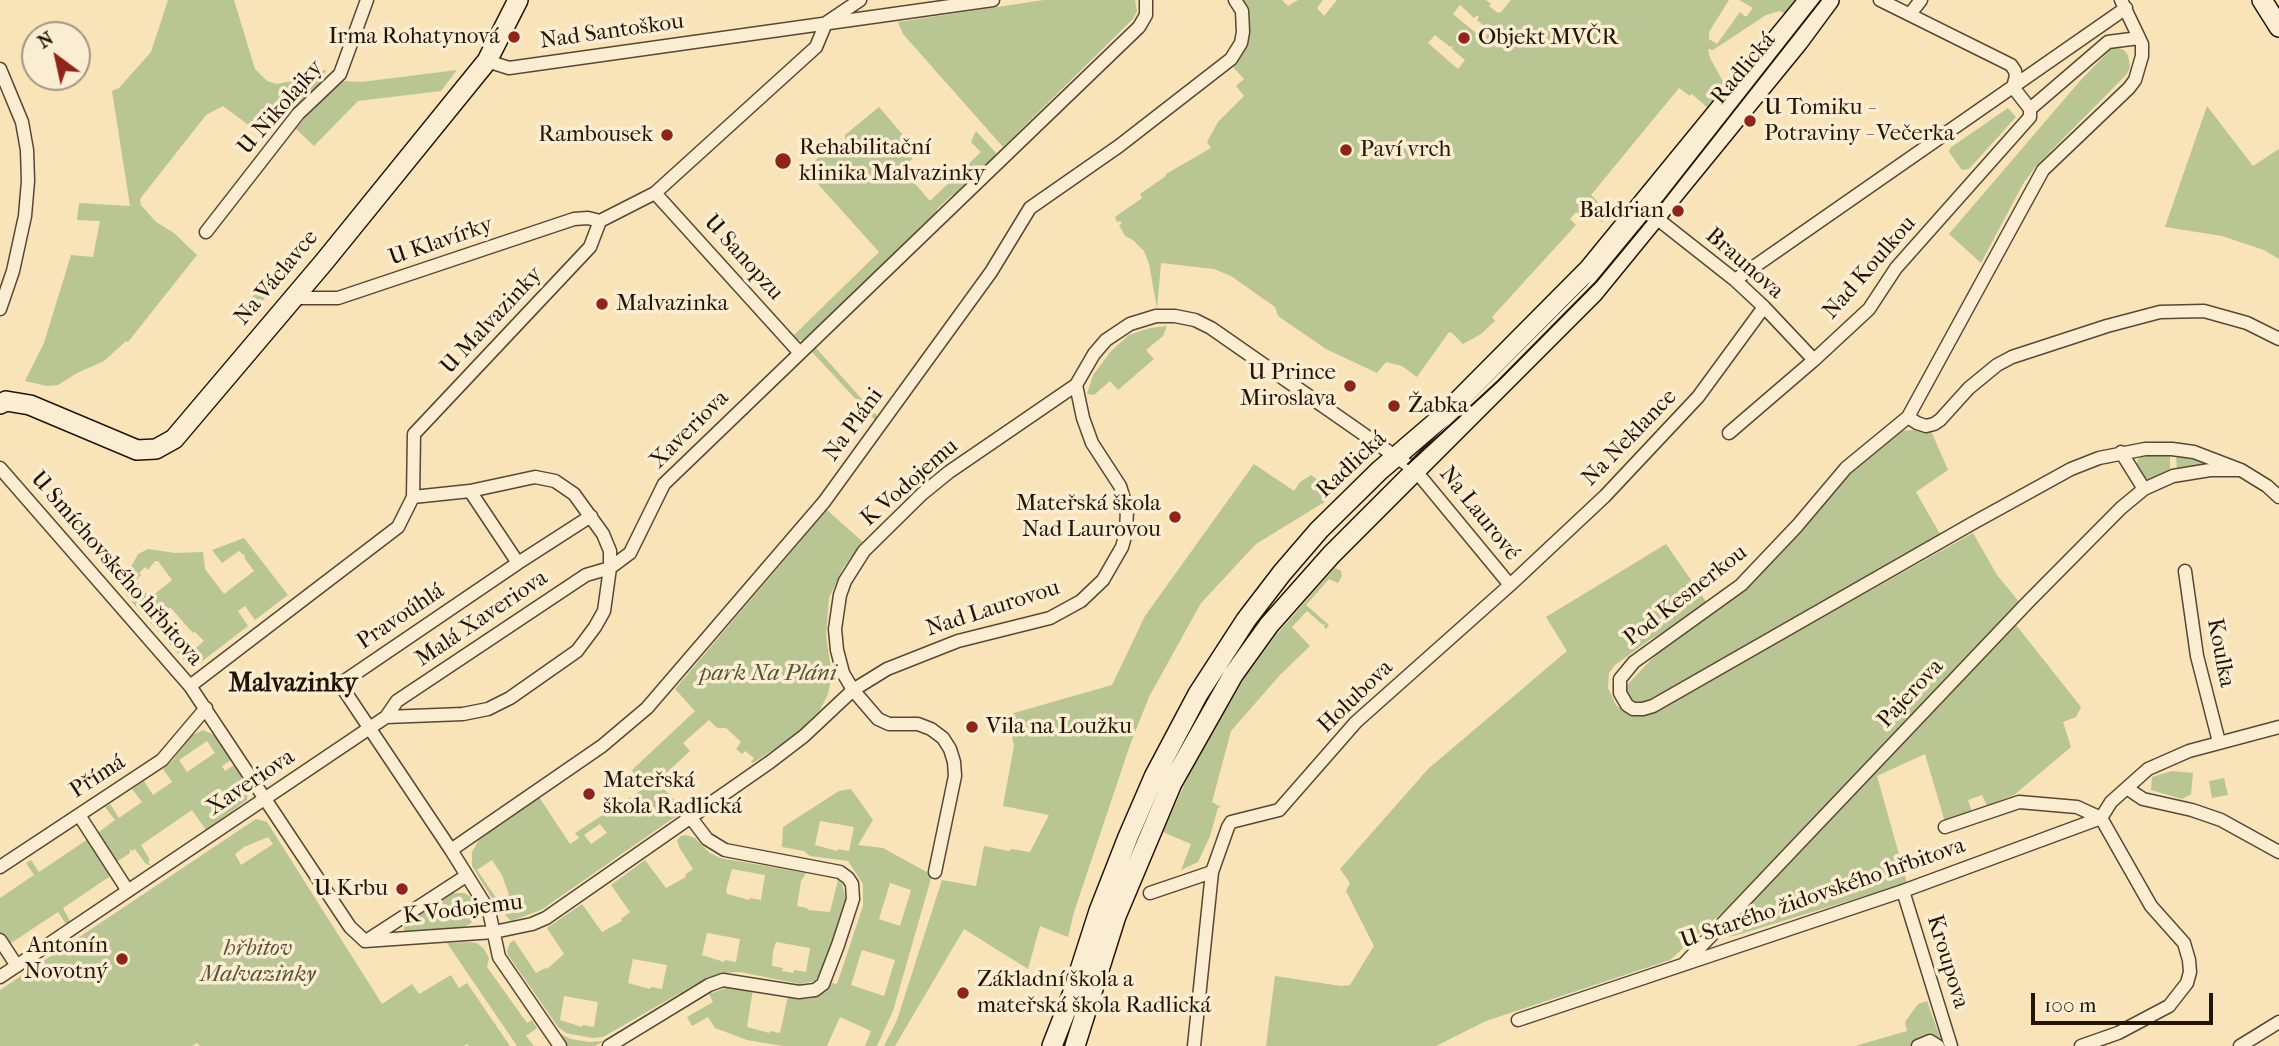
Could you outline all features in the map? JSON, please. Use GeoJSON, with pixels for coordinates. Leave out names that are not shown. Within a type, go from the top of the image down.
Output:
{"type":"FeatureCollection","features":[{"type":"Feature","properties":{"kind":"main road","name":"Na Václavce"},"geometry":{"type":"LineString","coordinates":[[2,401],[30,405],[137,450],[156,449],[174,439],[487,61],[519,0]]}},
{"type":"Feature","properties":{"kind":"main road","name":"Radlická"},"geometry":{"type":"LineString","coordinates":[[1075,1046],[1116,916],[1172,783],[1233,676],[1269,625],[1331,555],[1594,293],[1648,212],[1809,0]]}},
{"type":"Feature","properties":{"kind":"main road","name":"Radlická"},"geometry":{"type":"LineString","coordinates":[[1052,1046],[1099,911],[1154,776],[1220,657],[1282,573],[1319,530],[1395,457],[1442,417],[1648,212],[1829,0]]}},
{"type":"Feature","properties":{"kind":"main road"},"geometry":{"type":"LineString","coordinates":[[2262,0],[2279,27]]}},
{"type":"Feature","properties":{"kind":"street","name":"U Nikolajky"},"geometry":{"type":"LineString","coordinates":[[206,232],[298,114],[340,74],[367,0]]}},
{"type":"Feature","properties":{"kind":"street"},"geometry":{"type":"LineString","coordinates":[[600,221],[655,193],[816,47],[826,23],[860,0]]}},
{"type":"Feature","properties":{"kind":"street","name":"Nad Santoškou"},"geometry":{"type":"LineString","coordinates":[[487,61],[509,68],[993,0]]}},
{"type":"Feature","properties":{"kind":"street","name":"Xaveriova"},"geometry":{"type":"LineString","coordinates":[[610,568],[630,553],[664,484],[1133,33],[1146,15],[1146,0]]}},
{"type":"Feature","properties":{"kind":"street","name":"Na Pláni"},"geometry":{"type":"LineString","coordinates":[[451,850],[602,746],[646,708],[824,502],[991,272],[1030,208],[1119,146],[1231,59],[1241,43],[1243,32],[1242,11],[1236,0]]}},
{"type":"Feature","properties":{"kind":"street"},"geometry":{"type":"LineString","coordinates":[[1880,0],[2011,65],[2016,76],[2013,87],[2030,113],[2109,42],[2140,38]]}},
{"type":"Feature","properties":{"kind":"street"},"geometry":{"type":"LineString","coordinates":[[1910,14],[1921,0]]}},
{"type":"Feature","properties":{"kind":"street"},"geometry":{"type":"LineString","coordinates":[[1735,280],[2013,87],[2123,4]]}},
{"type":"Feature","properties":{"kind":"street","name":"Pod Kesnerkou"},"geometry":{"type":"LineString","coordinates":[[2123,4],[2140,38],[2143,56],[2135,80],[2043,170],[1908,417],[1846,468],[1790,534],[1741,585],[1634,662],[1625,671],[1619,684],[1620,693],[1627,705],[1633,709],[1653,706],[2071,469],[2120,452],[2172,449],[2194,452],[2241,470],[2279,497]]}},
{"type":"Feature","properties":{"kind":"street"},"geometry":{"type":"LineString","coordinates":[[0,69],[4,90],[22,122],[27,149],[28,181],[25,216],[13,271],[0,309]]}},
{"type":"Feature","properties":{"kind":"street","name":"Nad Koulkou"},"geometry":{"type":"LineString","coordinates":[[1730,433],[1869,309],[1896,268],[2030,113]]}},
{"type":"Feature","properties":{"kind":"street","name":"U Sanopzu"},"geometry":{"type":"LineString","coordinates":[[655,193],[799,352]]}},
{"type":"Feature","properties":{"kind":"street","name":"Braunova"},"geometry":{"type":"LineString","coordinates":[[1648,212],[1735,280],[1814,360]]}},
{"type":"Feature","properties":{"kind":"street","name":"U Klavírky"},"geometry":{"type":"LineString","coordinates":[[293,298],[338,298],[574,219],[600,221]]}},
{"type":"Feature","properties":{"kind":"street","name":"U Malvazinky"},"geometry":{"type":"LineString","coordinates":[[190,686],[398,527],[413,497],[414,435],[590,247],[600,221]]}},
{"type":"Feature","properties":{"kind":"street","name":"Na Neklance"},"geometry":{"type":"LineString","coordinates":[[1510,585],[1605,496],[1698,397],[1764,307]]}},
{"type":"Feature","properties":{"kind":"street"},"geometry":{"type":"LineString","coordinates":[[1908,417],[1917,424],[1934,424],[1969,388],[1997,365],[2012,357],[2160,312],[2204,311],[2247,323],[2279,339]]}},
{"type":"Feature","properties":{"kind":"street","name":"K Vodojemu"},"geometry":{"type":"LineString","coordinates":[[366,942],[494,932],[519,928],[546,918],[804,736],[853,690],[840,663],[835,629],[843,588],[864,551],[922,494],[949,472],[1076,385],[1094,354],[1106,340],[1124,327],[1156,316],[1195,320],[1211,328],[1395,457]]}},
{"type":"Feature","properties":{"kind":"street","name":"Nad Laurovou"},"geometry":{"type":"LineString","coordinates":[[853,690],[887,669],[958,641],[1050,618],[1081,601],[1103,580],[1123,544],[1127,509],[1120,486],[1092,443],[1076,385]]}},
{"type":"Feature","properties":{"kind":"street"},"geometry":{"type":"LineString","coordinates":[[2120,452],[2144,489],[2173,476],[2210,470],[2241,470]]}},
{"type":"Feature","properties":{"kind":"street","name":"Na Laurové"},"geometry":{"type":"LineString","coordinates":[[1395,457],[1415,470],[1510,585]]}},
{"type":"Feature","properties":{"kind":"street","name":"U Smíchovského hřbitova"},"geometry":{"type":"LineString","coordinates":[[0,468],[190,686],[350,927],[366,942]]}},
{"type":"Feature","properties":{"kind":"street"},"geometry":{"type":"LineString","coordinates":[[386,717],[463,714],[488,709],[510,698],[577,651],[596,627],[604,611],[610,568],[610,551],[603,534],[574,494],[555,481],[535,477],[470,491],[413,497]]}},
{"type":"Feature","properties":{"kind":"street","name":"Pajerova"},"geometry":{"type":"LineString","coordinates":[[1683,965],[2028,602],[2121,508],[2144,489]]}},
{"type":"Feature","properties":{"kind":"street"},"geometry":{"type":"LineString","coordinates":[[470,491],[518,563]]}},
{"type":"Feature","properties":{"kind":"street","name":"Pravoúhlá"},"geometry":{"type":"LineString","coordinates":[[560,1046],[499,957],[489,911],[340,684],[591,516]]}},
{"type":"Feature","properties":{"kind":"street","name":"Malá Xaveriova"},"geometry":{"type":"LineString","coordinates":[[386,717],[397,701],[586,575],[610,568]]}},
{"type":"Feature","properties":{"kind":"street","name":"Koulka"},"geometry":{"type":"LineString","coordinates":[[2185,571],[2197,656],[2219,742]]}},
{"type":"Feature","properties":{"kind":"street","name":"Holubova"},"geometry":{"type":"LineString","coordinates":[[1212,872],[1228,827],[1237,820],[1279,810],[1356,722],[1510,585]]}},
{"type":"Feature","properties":{"kind":"street"},"geometry":{"type":"LineString","coordinates":[[853,690],[878,719],[889,724],[918,724],[931,729],[943,738],[950,749],[955,776],[935,872]]}},
{"type":"Feature","properties":{"kind":"street","name":"Přímá"},"geometry":{"type":"LineString","coordinates":[[0,867],[162,760],[206,708]]}},
{"type":"Feature","properties":{"kind":"street","name":"Xaveriova"},"geometry":{"type":"LineString","coordinates":[[0,977],[386,717]]}},
{"type":"Feature","properties":{"kind":"street"},"geometry":{"type":"LineString","coordinates":[[2101,818],[2111,802],[2137,776],[2159,763],[2219,742],[2279,727]]}},
{"type":"Feature","properties":{"kind":"street"},"geometry":{"type":"LineString","coordinates":[[2129,786],[2131,792],[2143,799],[2192,810],[2221,820],[2279,852]]}},
{"type":"Feature","properties":{"kind":"street"},"geometry":{"type":"LineString","coordinates":[[1945,827],[2019,802],[2077,807],[2101,818],[2151,906],[2184,943],[2190,972],[2187,983],[2169,1006],[2118,1033],[2081,1046]]}},
{"type":"Feature","properties":{"kind":"street"},"geometry":{"type":"LineString","coordinates":[[79,816],[128,891]]}},
{"type":"Feature","properties":{"kind":"street"},"geometry":{"type":"LineString","coordinates":[[609,1046],[709,985],[723,980],[799,992],[815,990],[823,984],[838,945],[853,899],[852,884],[848,878],[840,872],[725,850],[707,839],[691,818]]}},
{"type":"Feature","properties":{"kind":"street","name":"U Starého židovského hřbitova"},"geometry":{"type":"LineString","coordinates":[[1518,1020],[1903,891],[2101,818]]}},
{"type":"Feature","properties":{"kind":"street"},"geometry":{"type":"LineString","coordinates":[[1150,893],[1212,872],[1195,1046]]}},
{"type":"Feature","properties":{"kind":"street"},"geometry":{"type":"LineString","coordinates":[[366,942],[466,876]]}},
{"type":"Feature","properties":{"kind":"street","name":"Kroupova"},"geometry":{"type":"LineString","coordinates":[[1903,891],[1951,1046]]}},
{"type":"Feature","properties":{"kind":"street"},"geometry":{"type":"LineString","coordinates":[[0,940],[17,966]]}},
{"type":"Feature","properties":{"kind":"street"},"geometry":{"type":"LineString","coordinates":[[2240,1046],[2279,1022]]}},
{"type":"Feature","properties":{"kind":"street"},"geometry":{"type":"LineString","coordinates":[[1918,1046],[1930,1041],[1938,1046]]}},
{"type":"Feature","properties":{"kind":"green space"},"geometry":{"type":"Polygon","coordinates":[[[168,0],[234,0],[255,69],[267,81],[277,84],[292,81],[315,70],[326,70],[320,84],[295,108],[284,114],[276,109],[268,116],[272,124],[266,138],[223,106],[206,115],[140,199],[141,205],[156,222],[174,233],[197,255],[128,342],[104,361],[58,385],[47,386],[25,381],[44,343],[71,255],[93,257],[100,221],[77,220],[79,203],[130,206],[112,91],[119,88],[151,52],[168,0]]]}},
{"type":"Feature","properties":{"kind":"green space"},"geometry":{"type":"Polygon","coordinates":[[[1044,0],[1135,0],[1137,11],[1133,19],[1003,147],[903,34],[898,22],[1044,0]]]}},
{"type":"Feature","properties":{"kind":"green space"},"geometry":{"type":"Polygon","coordinates":[[[1243,0],[1282,0],[1288,6],[1298,0],[1323,0],[1317,8],[1324,16],[1337,0],[1486,0],[1498,13],[1511,0],[1729,0],[1709,32],[1709,39],[1717,44],[1740,12],[1746,17],[1753,8],[1739,0],[1796,0],[1785,14],[1780,11],[1766,15],[1713,50],[1708,49],[1726,87],[1708,108],[1692,94],[1690,96],[1679,88],[1591,195],[1609,213],[1602,222],[1589,212],[1583,218],[1576,212],[1570,219],[1576,225],[1492,317],[1495,321],[1481,334],[1463,344],[1449,332],[1417,377],[1402,366],[1386,362],[1377,373],[1326,349],[1278,316],[1275,307],[1231,276],[1214,269],[1161,263],[1157,308],[1144,251],[1125,236],[1119,225],[1122,224],[1117,222],[1115,217],[1142,198],[1140,194],[1166,174],[1211,148],[1207,142],[1218,122],[1244,96],[1236,86],[1244,79],[1233,67],[1243,53],[1249,19],[1243,0]],[[1460,5],[1453,14],[1483,39],[1490,31],[1477,20],[1477,15],[1474,18],[1460,5]],[[1435,35],[1428,43],[1458,69],[1465,60],[1452,49],[1453,46],[1450,47],[1435,35]]]}},
{"type":"Feature","properties":{"kind":"green space"},"geometry":{"type":"Polygon","coordinates":[[[2116,47],[2128,55],[2130,67],[2127,74],[2036,166],[2023,184],[1981,263],[1949,234],[2079,82],[2116,47]]]}},
{"type":"Feature","properties":{"kind":"green space"},"geometry":{"type":"Polygon","coordinates":[[[457,70],[441,91],[358,101],[314,146],[296,129],[322,96],[342,81],[361,82],[457,70]]]}},
{"type":"Feature","properties":{"kind":"green space"},"geometry":{"type":"Polygon","coordinates":[[[2207,106],[2253,166],[2279,149],[2279,259],[2264,250],[2222,236],[2165,227],[2207,106]]]}},
{"type":"Feature","properties":{"kind":"green space"},"geometry":{"type":"Polygon","coordinates":[[[879,107],[914,148],[912,159],[903,170],[930,201],[981,152],[971,142],[976,131],[996,153],[996,157],[955,196],[952,195],[937,209],[937,213],[803,340],[798,340],[793,336],[879,252],[804,170],[836,142],[845,140],[845,135],[879,107]]]}},
{"type":"Feature","properties":{"kind":"green space"},"geometry":{"type":"Polygon","coordinates":[[[2008,108],[2016,117],[1969,169],[1962,170],[1949,152],[1950,148],[2008,108]]]}},
{"type":"Feature","properties":{"kind":"green space"},"geometry":{"type":"Polygon","coordinates":[[[258,292],[268,294],[245,323],[241,309],[246,301],[258,292]]]}},
{"type":"Feature","properties":{"kind":"green space"},"geometry":{"type":"Polygon","coordinates":[[[1167,326],[1163,336],[1146,350],[1154,359],[1118,390],[1110,381],[1094,395],[1087,394],[1093,375],[1111,351],[1129,335],[1167,326]]]}},
{"type":"Feature","properties":{"kind":"green space"},"geometry":{"type":"Polygon","coordinates":[[[816,348],[878,417],[875,420],[812,352],[816,348]]]}},
{"type":"Feature","properties":{"kind":"green space"},"geometry":{"type":"Polygon","coordinates":[[[1895,431],[1931,431],[1948,470],[1916,492],[1940,534],[1875,575],[1649,703],[1634,703],[1629,699],[1625,690],[1627,685],[1669,641],[1708,615],[1849,471],[1895,431]]]}},
{"type":"Feature","properties":{"kind":"green space"},"geometry":{"type":"Polygon","coordinates":[[[2145,455],[2170,455],[2170,471],[2146,480],[2136,467],[2138,459],[2145,455]]]}},
{"type":"Feature","properties":{"kind":"green space"},"geometry":{"type":"Polygon","coordinates":[[[2176,455],[2188,457],[2208,464],[2177,470],[2176,455]]]}},
{"type":"Feature","properties":{"kind":"green space"},"geometry":{"type":"Polygon","coordinates":[[[1254,464],[1294,491],[1300,482],[1311,475],[1336,492],[1331,498],[1256,544],[1201,603],[1149,697],[1130,745],[1068,937],[1040,926],[1028,969],[964,929],[895,1046],[884,1046],[897,1020],[942,880],[976,886],[984,846],[1030,852],[1049,815],[1003,806],[1014,746],[1007,715],[1112,685],[1145,616],[1254,464]]]}},
{"type":"Feature","properties":{"kind":"green space","name":"park Na Pláni"},"geometry":{"type":"Polygon","coordinates":[[[827,510],[863,542],[843,568],[829,598],[826,635],[832,676],[828,694],[820,710],[796,735],[753,763],[751,762],[754,758],[745,751],[742,754],[736,749],[741,742],[726,728],[717,728],[709,720],[683,743],[690,751],[662,777],[667,786],[664,789],[686,812],[541,910],[511,921],[496,905],[472,866],[472,852],[479,840],[539,797],[570,844],[579,838],[575,833],[643,789],[632,770],[695,711],[675,689],[827,510]],[[600,824],[584,835],[591,844],[607,833],[600,824]],[[492,860],[477,870],[499,902],[509,895],[502,875],[492,860]]]}},
{"type":"Feature","properties":{"kind":"green space"},"geometry":{"type":"Polygon","coordinates":[[[1973,533],[1997,575],[2020,603],[1725,910],[1670,960],[1486,1021],[1436,1046],[1266,1046],[1275,976],[1350,985],[1374,946],[1346,891],[1350,883],[1340,869],[1428,769],[1567,651],[1546,617],[1666,544],[1707,603],[1651,639],[1615,665],[1609,673],[1608,688],[1616,705],[1626,713],[1648,715],[1973,533]]]}},
{"type":"Feature","properties":{"kind":"green space"},"geometry":{"type":"Polygon","coordinates":[[[244,538],[288,595],[255,620],[245,606],[238,611],[248,626],[192,669],[167,641],[175,636],[190,653],[204,641],[193,633],[170,607],[158,618],[173,634],[166,640],[131,601],[140,593],[147,593],[151,597],[172,580],[158,561],[148,570],[145,567],[139,573],[141,575],[136,580],[139,591],[130,599],[120,588],[138,554],[148,549],[175,553],[203,552],[205,569],[224,594],[254,571],[239,551],[222,563],[212,550],[244,538]]]}},
{"type":"Feature","properties":{"kind":"green space"},"geometry":{"type":"Polygon","coordinates":[[[1335,568],[1341,571],[1342,576],[1338,583],[1329,579],[1306,605],[1329,625],[1326,629],[1325,623],[1323,625],[1307,611],[1292,627],[1310,646],[1280,675],[1231,731],[1212,802],[1221,807],[1218,808],[1210,836],[1198,862],[1181,870],[1191,844],[1163,832],[1195,761],[1244,679],[1276,635],[1335,568]]]}},
{"type":"Feature","properties":{"kind":"green space"},"geometry":{"type":"Polygon","coordinates":[[[2016,625],[2081,707],[2076,717],[2063,722],[2071,747],[2014,795],[1987,806],[1982,795],[1968,800],[1972,812],[1945,822],[1925,754],[1877,776],[1907,883],[1734,936],[1718,937],[1989,650],[2016,625]]]}},
{"type":"Feature","properties":{"kind":"green space"},"geometry":{"type":"Polygon","coordinates":[[[203,730],[214,735],[231,760],[222,766],[225,771],[234,765],[248,787],[247,800],[206,830],[192,810],[141,845],[151,866],[145,863],[135,849],[130,849],[130,853],[115,863],[96,834],[115,820],[105,807],[110,804],[119,818],[142,802],[132,789],[144,781],[153,795],[172,782],[163,769],[192,735],[203,730]],[[207,741],[179,760],[187,772],[215,753],[207,741]],[[232,788],[213,801],[220,812],[240,800],[232,788]]]}},
{"type":"Feature","properties":{"kind":"green space"},"geometry":{"type":"Polygon","coordinates":[[[2172,771],[2193,773],[2191,794],[2182,799],[2151,790],[2152,777],[2172,771]]]}},
{"type":"Feature","properties":{"kind":"green space"},"geometry":{"type":"Polygon","coordinates":[[[2224,778],[2228,795],[2212,798],[2209,781],[2224,778]]]}},
{"type":"Feature","properties":{"kind":"green space"},"geometry":{"type":"Polygon","coordinates":[[[851,789],[873,820],[858,845],[883,848],[932,875],[893,1011],[877,1046],[865,1046],[871,1031],[840,1017],[827,1046],[783,1046],[747,1040],[715,1028],[708,1017],[692,1026],[687,1017],[713,1002],[709,994],[729,987],[753,989],[747,1027],[780,1033],[788,996],[810,999],[822,994],[832,983],[837,984],[863,906],[863,884],[848,861],[810,856],[804,851],[782,847],[783,827],[839,791],[851,789]],[[820,821],[815,845],[849,851],[854,827],[820,821]],[[890,883],[879,919],[900,926],[911,890],[890,883]],[[862,950],[851,985],[884,996],[895,960],[862,950]]]}},
{"type":"Feature","properties":{"kind":"green space","name":"hřbitov Malvazinky"},"geometry":{"type":"Polygon","coordinates":[[[256,819],[267,822],[382,1004],[412,984],[419,994],[451,975],[459,988],[467,983],[510,1046],[200,1046],[197,1043],[192,1046],[0,1046],[0,990],[256,819]],[[268,837],[244,847],[235,854],[241,865],[273,844],[268,837]]]}},
{"type":"Feature","properties":{"kind":"green space"},"geometry":{"type":"Polygon","coordinates":[[[681,836],[695,838],[710,853],[720,858],[806,873],[801,881],[797,906],[808,910],[830,912],[838,880],[842,884],[846,900],[821,975],[814,981],[800,984],[740,972],[721,973],[696,984],[603,1037],[592,1038],[566,1033],[558,1027],[508,955],[510,943],[514,940],[536,973],[547,969],[564,954],[547,928],[582,904],[602,932],[622,921],[630,912],[611,885],[645,860],[666,888],[686,877],[693,869],[679,847],[677,840],[681,836]],[[732,869],[727,894],[761,900],[765,875],[732,869]],[[707,933],[702,955],[724,962],[736,962],[740,939],[707,933]],[[776,942],[772,966],[793,973],[794,970],[806,972],[810,948],[776,942]],[[633,959],[628,983],[662,989],[667,965],[633,959]],[[564,996],[560,1020],[582,1027],[594,1027],[598,1002],[564,996]]]}},
{"type":"Feature","properties":{"kind":"green space"},"geometry":{"type":"Polygon","coordinates":[[[88,839],[112,875],[63,908],[70,921],[66,924],[58,912],[8,945],[0,932],[0,898],[34,875],[26,863],[31,860],[39,872],[88,839]]]}},
{"type":"Feature","properties":{"kind":"green space"},"geometry":{"type":"Polygon","coordinates":[[[453,893],[464,893],[475,903],[476,916],[470,924],[408,934],[404,932],[404,925],[453,893]]]}},
{"type":"Feature","properties":{"kind":"green space"},"geometry":{"type":"Polygon","coordinates":[[[447,943],[477,943],[484,949],[489,958],[487,967],[527,1023],[532,1020],[537,1028],[526,1036],[534,1046],[517,1046],[447,943]]]}},
{"type":"Feature","properties":{"kind":"green space"},"geometry":{"type":"Polygon","coordinates":[[[1927,1001],[1943,1046],[1855,1046],[1907,1031],[1905,1022],[1918,1004],[1927,1001]]]}},
{"type":"Feature","properties":{"kind":"green space"},"geometry":{"type":"Polygon","coordinates":[[[556,1032],[571,1039],[604,1041],[595,1046],[569,1046],[556,1032]]]}},
{"type":"Feature","properties":{"kind":"tram line"},"geometry":{"type":"LineString","coordinates":[[1408,464],[1498,381],[1596,282],[1821,0]]}},
{"type":"Feature","properties":{"kind":"place","name":"Irma Rohatynová"},"geometry":{"type":"Point","coordinates":[514,37]}},
{"type":"Feature","properties":{"kind":"place","name":"Objekt MVČR"},"geometry":{"type":"Point","coordinates":[1464,38]}},
{"type":"Feature","properties":{"kind":"place","name":"U Tomiku - Potraviny - Večerka"},"geometry":{"type":"Point","coordinates":[1750,121]}},
{"type":"Feature","properties":{"kind":"place","name":"Rambousek"},"geometry":{"type":"Point","coordinates":[667,135]}},
{"type":"Feature","properties":{"kind":"place","name":"Paví vrch"},"geometry":{"type":"Point","coordinates":[1346,150]}},
{"type":"Feature","properties":{"kind":"place","name":"Rehabilitační klinika Malvazinky"},"geometry":{"type":"Point","coordinates":[783,161]}},
{"type":"Feature","properties":{"kind":"place","name":"Baldrian"},"geometry":{"type":"Point","coordinates":[1678,211]}},
{"type":"Feature","properties":{"kind":"place","name":"Malvazinka"},"geometry":{"type":"Point","coordinates":[602,304]}},
{"type":"Feature","properties":{"kind":"place","name":"U Prince Miroslava"},"geometry":{"type":"Point","coordinates":[1350,386]}},
{"type":"Feature","properties":{"kind":"place","name":"Žabka"},"geometry":{"type":"Point","coordinates":[1394,406]}},
{"type":"Feature","properties":{"kind":"place","name":"Mateřská škola Nad Laurovou"},"geometry":{"type":"Point","coordinates":[1175,517]}},
{"type":"Feature","properties":{"kind":"place","name":"Vila na Loužku"},"geometry":{"type":"Point","coordinates":[972,727]}},
{"type":"Feature","properties":{"kind":"place","name":"Mateřská škola Radlická"},"geometry":{"type":"Point","coordinates":[589,794]}},
{"type":"Feature","properties":{"kind":"place","name":"U Krbu"},"geometry":{"type":"Point","coordinates":[402,889]}},
{"type":"Feature","properties":{"kind":"place","name":"Antonín Novotný"},"geometry":{"type":"Point","coordinates":[122,959]}},
{"type":"Feature","properties":{"kind":"place","name":"Základní škola a mateřská škola Radlická"},"geometry":{"type":"Point","coordinates":[963,993]}},
{"type":"Feature","properties":{"kind":"district","name":"Malvazinky"},"geometry":{"type":"Point","coordinates":[293,685]}}]}
